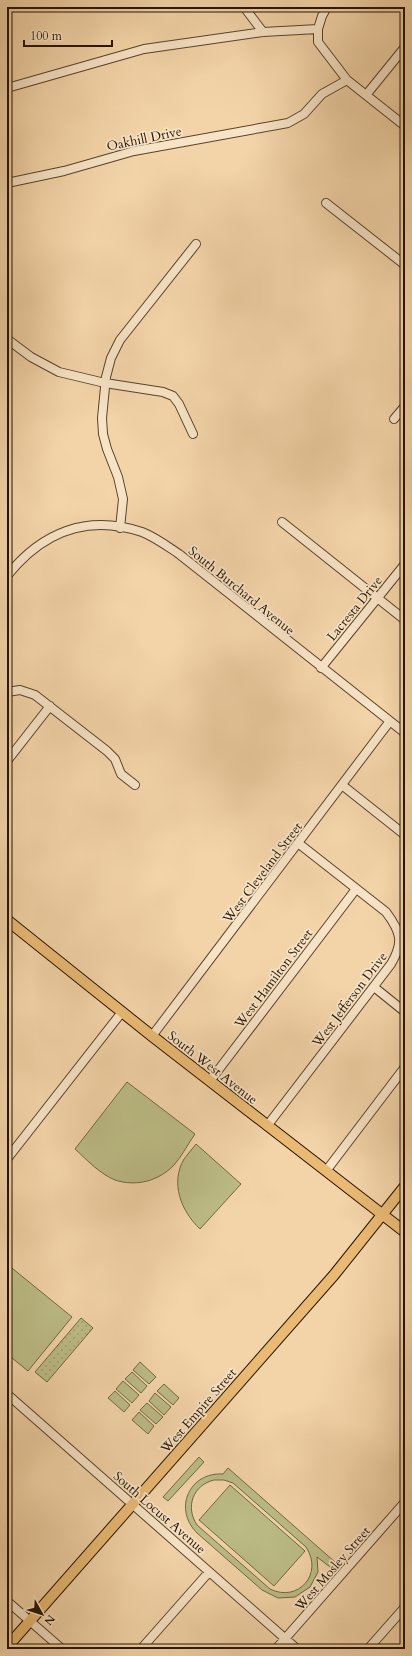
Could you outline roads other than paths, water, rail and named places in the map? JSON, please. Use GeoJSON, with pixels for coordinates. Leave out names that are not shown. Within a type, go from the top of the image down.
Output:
{"type":"FeatureCollection","features":[{"type":"Feature","properties":{"kind":"main road","name":"South West Avenue"},"geometry":{"type":"LineString","coordinates":[[7,920],[210,1082],[405,1232]]}},
{"type":"Feature","properties":{"kind":"main road","name":"West Empire Street"},"geometry":{"type":"LineString","coordinates":[[7,1647],[334,1275],[405,1186]]}},
{"type":"Feature","properties":{"kind":"street"},"geometry":{"type":"LineString","coordinates":[[244,7],[263,32]]}},
{"type":"Feature","properties":{"kind":"street"},"geometry":{"type":"LineString","coordinates":[[327,7],[322,16],[318,29],[318,42],[347,80],[405,126]]}},
{"type":"Feature","properties":{"kind":"street"},"geometry":{"type":"LineString","coordinates":[[7,88],[144,49],[263,32],[318,29]]}},
{"type":"Feature","properties":{"kind":"street"},"geometry":{"type":"LineString","coordinates":[[366,95],[405,47]]}},
{"type":"Feature","properties":{"kind":"street","name":"Oakhill Drive"},"geometry":{"type":"LineString","coordinates":[[7,183],[64,171],[134,151],[288,123],[304,114],[322,94],[347,80]]}},
{"type":"Feature","properties":{"kind":"street"},"geometry":{"type":"LineString","coordinates":[[326,204],[405,265]]}},
{"type":"Feature","properties":{"kind":"street"},"geometry":{"type":"LineString","coordinates":[[120,528],[123,499],[121,488],[103,434],[103,394],[105,383],[112,358],[120,340],[196,244]]}},
{"type":"Feature","properties":{"kind":"street"},"geometry":{"type":"LineString","coordinates":[[7,339],[31,357],[59,372],[105,383],[163,392],[172,396],[179,404],[193,434]]}},
{"type":"Feature","properties":{"kind":"street"},"geometry":{"type":"LineString","coordinates":[[394,419],[405,406]]}},
{"type":"Feature","properties":{"kind":"street"},"geometry":{"type":"LineString","coordinates":[[282,522],[405,620]]}},
{"type":"Feature","properties":{"kind":"street","name":"South Burchard Avenue"},"geometry":{"type":"LineString","coordinates":[[8,573],[44,541],[65,531],[87,526],[120,528],[143,532],[162,542],[405,733]]}},
{"type":"Feature","properties":{"kind":"street","name":"Lacresta Drive"},"geometry":{"type":"LineString","coordinates":[[321,668],[405,564]]}},
{"type":"Feature","properties":{"kind":"street"},"geometry":{"type":"LineString","coordinates":[[7,692],[20,690],[35,695],[107,751],[115,759],[121,774],[134,785]]}},
{"type":"Feature","properties":{"kind":"street"},"geometry":{"type":"LineString","coordinates":[[7,761],[50,706]]}},
{"type":"Feature","properties":{"kind":"street","name":"West Cleveland Street"},"geometry":{"type":"LineString","coordinates":[[152,1036],[390,721]]}},
{"type":"Feature","properties":{"kind":"street"},"geometry":{"type":"LineString","coordinates":[[342,785],[405,835]]}},
{"type":"Feature","properties":{"kind":"street","name":"West Jefferson Drive"},"geometry":{"type":"LineString","coordinates":[[267,1126],[374,987],[398,952],[400,938],[396,925],[386,912],[298,843]]}},
{"type":"Feature","properties":{"kind":"street","name":"West Hamilton Street"},"geometry":{"type":"LineString","coordinates":[[210,1082],[356,889]]}},
{"type":"Feature","properties":{"kind":"street"},"geometry":{"type":"LineString","coordinates":[[374,987],[405,1012]]}},
{"type":"Feature","properties":{"kind":"street"},"geometry":{"type":"LineString","coordinates":[[7,1159],[122,1012]]}},
{"type":"Feature","properties":{"kind":"street"},"geometry":{"type":"LineString","coordinates":[[326,1171],[405,1067]]}},
{"type":"Feature","properties":{"kind":"street","name":"South Locust Avenue"},"geometry":{"type":"LineString","coordinates":[[7,1395],[297,1649]]}},
{"type":"Feature","properties":{"kind":"street","name":"West Mosley Street"},"geometry":{"type":"LineString","coordinates":[[276,1649],[405,1503]]}},
{"type":"Feature","properties":{"kind":"street"},"geometry":{"type":"LineString","coordinates":[[141,1649],[209,1572]]}},
{"type":"Feature","properties":{"kind":"street"},"geometry":{"type":"LineString","coordinates":[[7,1601],[62,1649]]}},
{"type":"Feature","properties":{"kind":"street"},"geometry":{"type":"LineString","coordinates":[[368,1649],[405,1606]]}}]}
